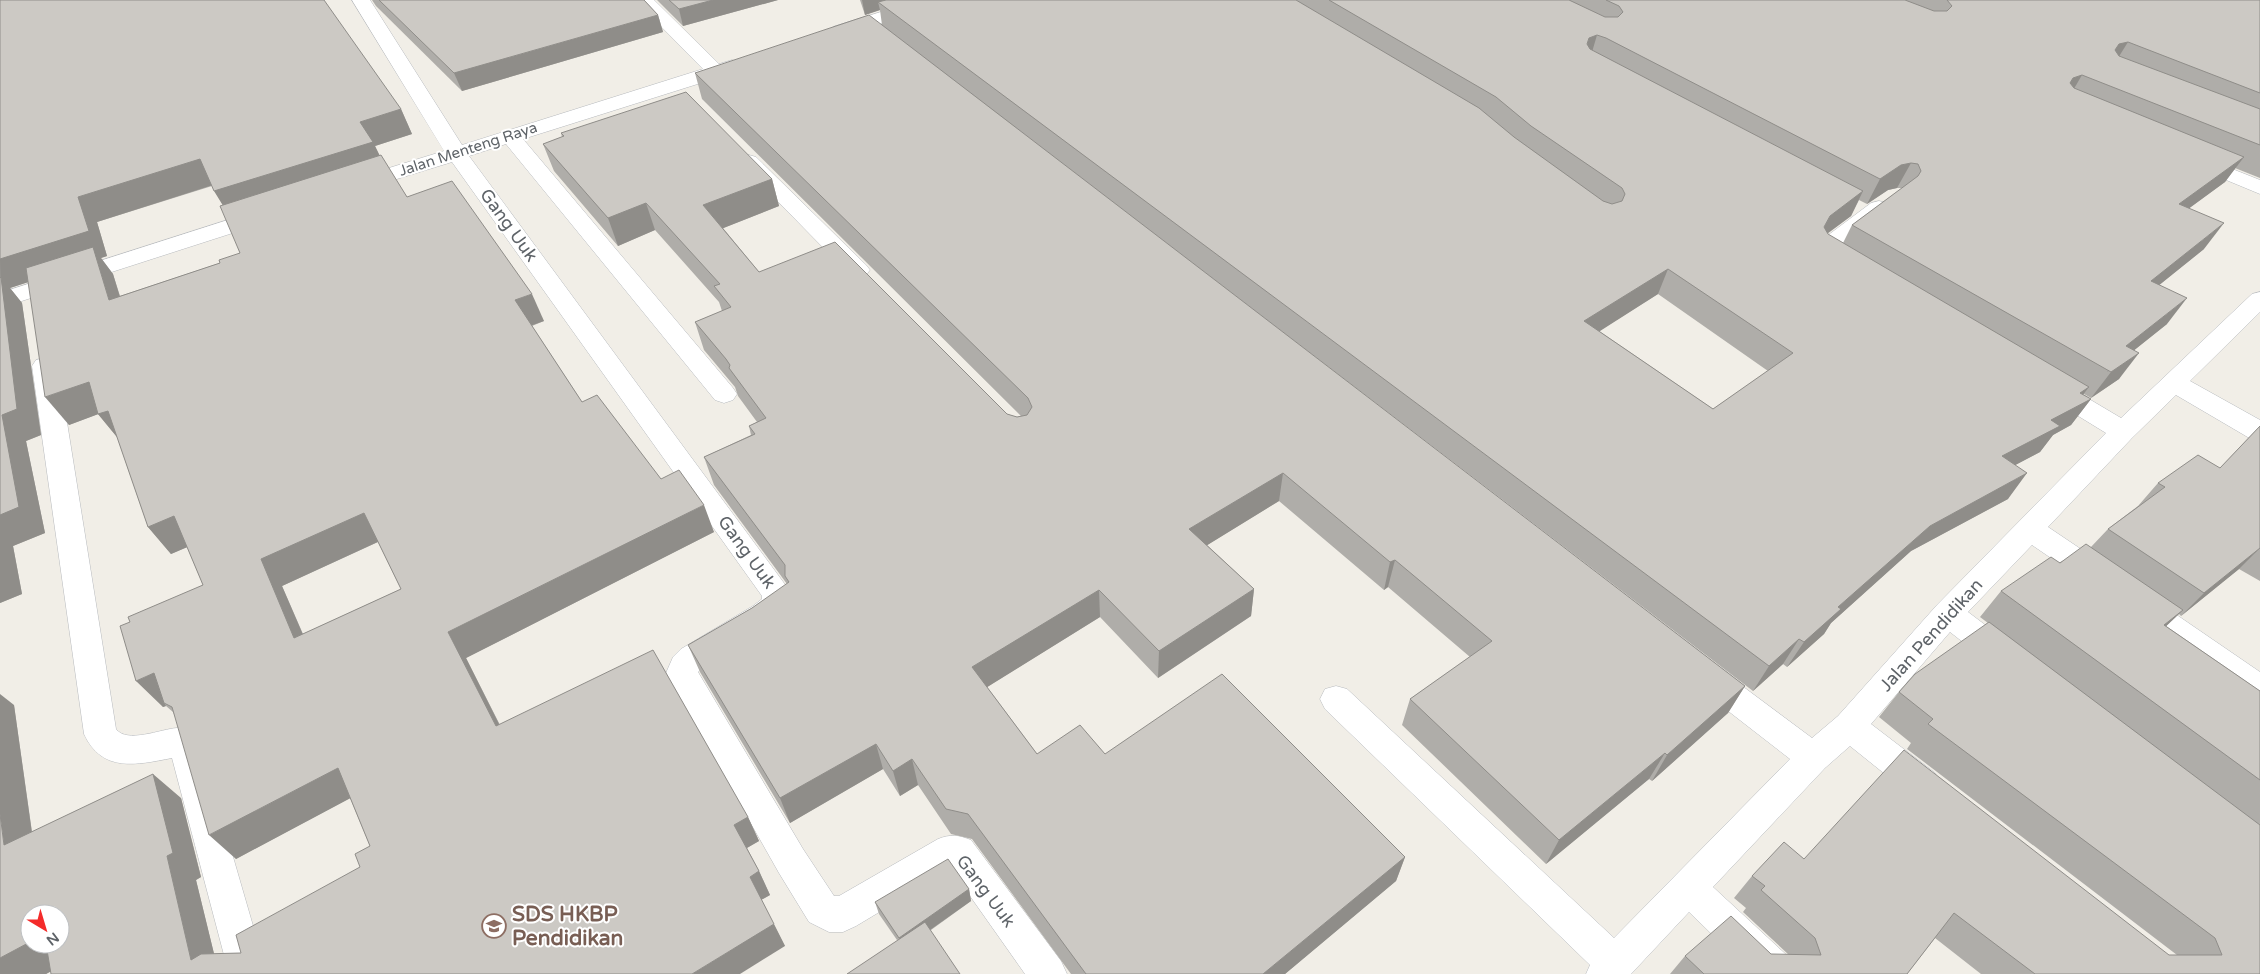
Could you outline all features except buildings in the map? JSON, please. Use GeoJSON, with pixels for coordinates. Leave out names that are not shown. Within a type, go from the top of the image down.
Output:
{"type":"FeatureCollection","features":[{"type":"Feature","properties":{"kind":"street","name":"Gang Uuk"},"geometry":{"type":"LineString","coordinates":[[361,0],[456,153],[777,594],[777,604],[764,615],[692,658],[684,666],[682,674],[791,861],[822,910],[829,914],[843,914],[950,851],[955,850],[959,852],[1048,974]]}},
{"type":"Feature","properties":{"kind":"street"},"geometry":{"type":"LineString","coordinates":[[644,0],[716,72]]}},
{"type":"Feature","properties":{"kind":"street"},"geometry":{"type":"LineString","coordinates":[[818,38],[936,0]]}},
{"type":"Feature","properties":{"kind":"street"},"geometry":{"type":"LineString","coordinates":[[864,23],[888,41]]}},
{"type":"Feature","properties":{"kind":"street","name":"Jalan Menteng Raya"},"geometry":{"type":"LineString","coordinates":[[344,189],[510,136],[680,92],[716,72],[753,59]]}},
{"type":"Feature","properties":{"kind":"street"},"geometry":{"type":"LineString","coordinates":[[510,136],[724,394]]}},
{"type":"Feature","properties":{"kind":"street"},"geometry":{"type":"LineString","coordinates":[[736,148],[875,288]]}},
{"type":"Feature","properties":{"kind":"street"},"geometry":{"type":"LineString","coordinates":[[2178,153],[2260,188]]}},
{"type":"Feature","properties":{"kind":"street"},"geometry":{"type":"LineString","coordinates":[[1855,273],[1824,253],[1827,247],[1861,211],[1895,195]]}},
{"type":"Feature","properties":{"kind":"street"},"geometry":{"type":"LineString","coordinates":[[0,301],[287,208]]}},
{"type":"Feature","properties":{"kind":"street"},"geometry":{"type":"LineString","coordinates":[[34,290],[100,734],[106,743],[134,750],[178,742],[184,743],[248,974]]}},
{"type":"Feature","properties":{"kind":"street","name":"Jalan Pendidikan"},"geometry":{"type":"LineString","coordinates":[[1610,969],[1813,758],[1850,726],[1948,614],[2123,430],[2260,299]]}},
{"type":"Feature","properties":{"kind":"street"},"geometry":{"type":"LineString","coordinates":[[2032,377],[2123,430]]}},
{"type":"Feature","properties":{"kind":"street"},"geometry":{"type":"LineString","coordinates":[[2174,383],[2260,432]]}},
{"type":"Feature","properties":{"kind":"street"},"geometry":{"type":"LineString","coordinates":[[2029,528],[2260,689]]}},
{"type":"Feature","properties":{"kind":"street"},"geometry":{"type":"LineString","coordinates":[[1948,614],[2023,671]]}},
{"type":"Feature","properties":{"kind":"street"},"geometry":{"type":"LineString","coordinates":[[1688,661],[1813,758]]}},
{"type":"Feature","properties":{"kind":"street"},"geometry":{"type":"LineString","coordinates":[[1336,699],[1610,969]]}},
{"type":"Feature","properties":{"kind":"street"},"geometry":{"type":"LineString","coordinates":[[1850,726],[1951,805]]}},
{"type":"Feature","properties":{"kind":"street"},"geometry":{"type":"LineString","coordinates":[[1689,888],[1780,974]]}},
{"type":"Feature","properties":{"kind":"place","name":"SDS HKBP Pendidikan"},"geometry":{"type":"Point","coordinates":[494,926]}}]}
